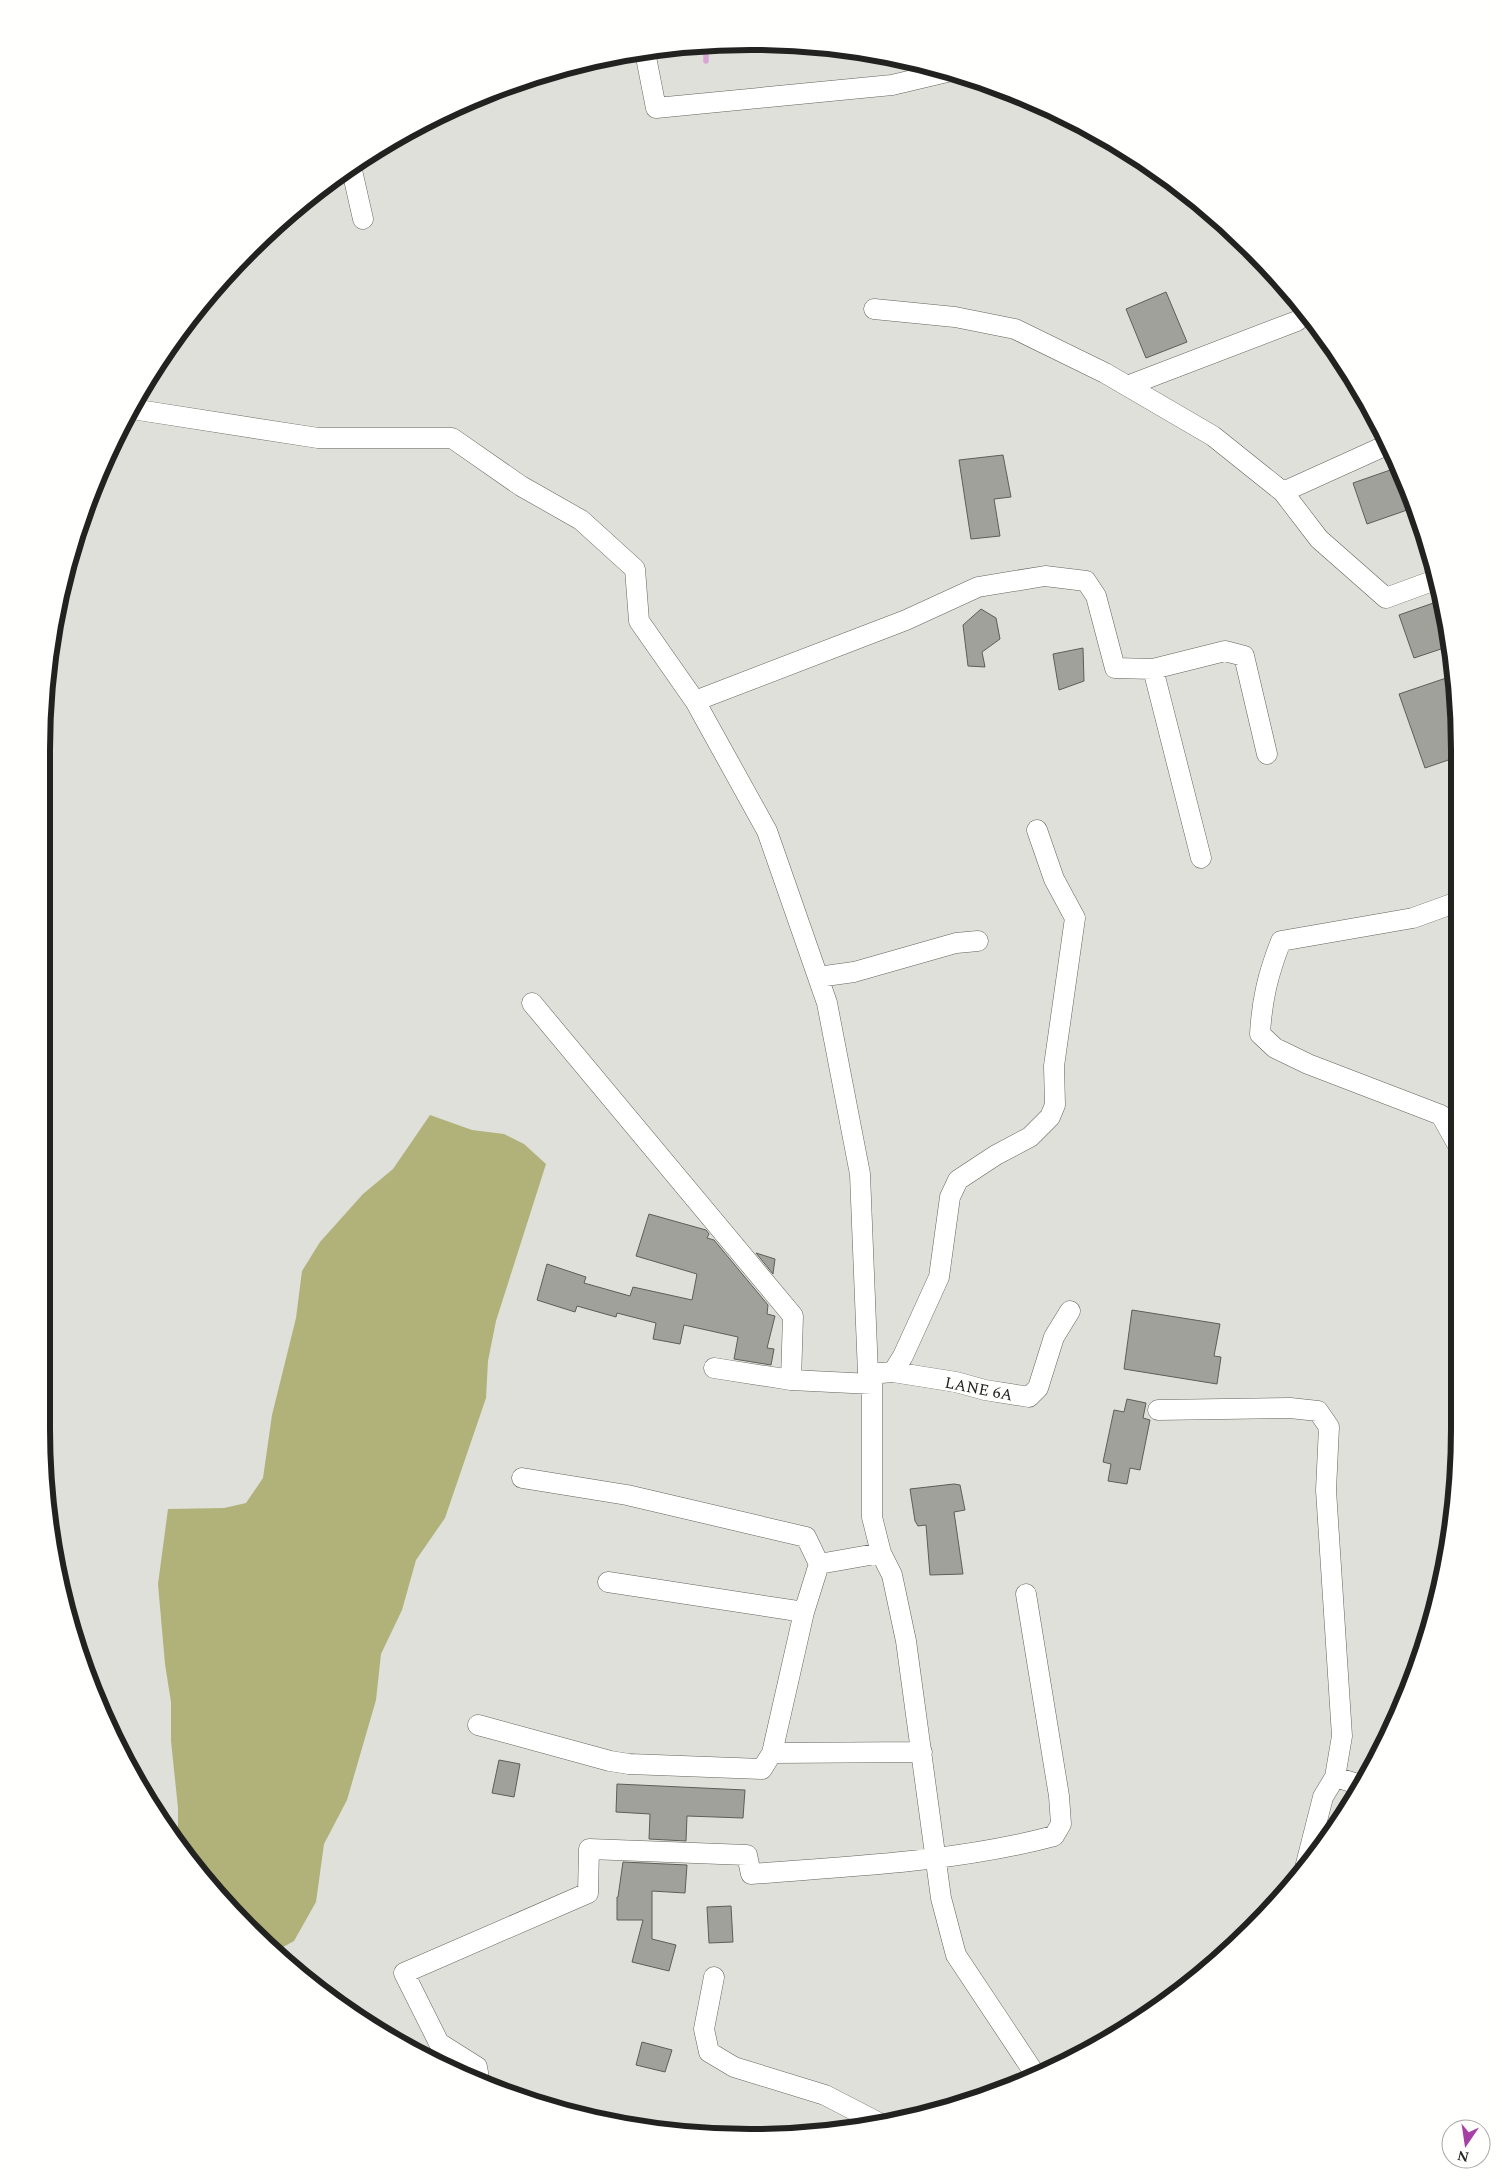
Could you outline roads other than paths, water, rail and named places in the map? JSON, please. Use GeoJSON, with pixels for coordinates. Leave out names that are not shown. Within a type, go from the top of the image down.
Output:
{"type":"FeatureCollection","features":[{"type":"Feature","properties":{"kind":"street"},"geometry":{"type":"LineString","coordinates":[[646,58],[656,108],[892,85],[935,75]]}},
{"type":"Feature","properties":{"kind":"street"},"geometry":{"type":"LineString","coordinates":[[353,174],[363,219]]}},
{"type":"Feature","properties":{"kind":"street"},"geometry":{"type":"LineString","coordinates":[[874,310],[955,317],[1015,329],[1127,386],[1213,436],[1283,492],[1318,539],[1386,598],[1430,582]]}},
{"type":"Feature","properties":{"kind":"street"},"geometry":{"type":"LineString","coordinates":[[1127,386],[1297,321]]}},
{"type":"Feature","properties":{"kind":"street"},"geometry":{"type":"LineString","coordinates":[[139,410],[318,438],[452,438],[521,486],[581,520],[635,569],[639,621],[695,701],[767,831],[827,1003],[860,1174],[870,1379],[872,1517],[881,1553],[892,1575],[906,1641],[941,1898],[956,1955],[1033,2070]]}},
{"type":"Feature","properties":{"kind":"street"},"geometry":{"type":"LineString","coordinates":[[1283,492],[1382,447]]}},
{"type":"Feature","properties":{"kind":"street"},"geometry":{"type":"LineString","coordinates":[[695,701],[906,620],[978,587],[1046,576],[1086,581],[1096,596],[1115,668],[1153,669],[1225,651],[1244,656],[1267,754]]}},
{"type":"Feature","properties":{"kind":"street"},"geometry":{"type":"LineString","coordinates":[[1153,669],[1201,858]]}},
{"type":"Feature","properties":{"kind":"street"},"geometry":{"type":"LineString","coordinates":[[714,1368],[791,1380],[870,1379],[893,1372],[903,1356],[939,1277],[950,1197],[958,1180],[996,1155],[1030,1137],[1050,1117],[1055,1105],[1054,1066],[1074,918],[1054,879],[1037,830]]}},
{"type":"Feature","properties":{"kind":"street"},"geometry":{"type":"LineString","coordinates":[[1451,904],[1413,918],[1281,942],[1270,968],[1262,999],[1260,1034],[1275,1048],[1308,1064],[1442,1115],[1451,1132]]}},
{"type":"Feature","properties":{"kind":"street"},"geometry":{"type":"LineString","coordinates":[[818,976],[854,972],[956,943],[978,941]]}},
{"type":"Feature","properties":{"kind":"street"},"geometry":{"type":"LineString","coordinates":[[532,1003],[793,1316],[791,1380]]}},
{"type":"Feature","properties":{"kind":"street","name":"LANE 6A"},"geometry":{"type":"LineString","coordinates":[[893,1372],[956,1382],[985,1390],[1029,1397],[1038,1388],[1054,1337],[1070,1311]]}},
{"type":"Feature","properties":{"kind":"street"},"geometry":{"type":"LineString","coordinates":[[1158,1410],[1309,1410],[1318,1411],[1329,1428],[1326,1490],[1341,1727],[1334,1777],[1323,1797],[1310,1850]]}},
{"type":"Feature","properties":{"kind":"street"},"geometry":{"type":"LineString","coordinates":[[478,1725],[610,1761],[629,1764],[762,1769],[772,1753],[804,1612],[819,1564],[806,1537],[627,1495],[522,1478]]}},
{"type":"Feature","properties":{"kind":"street"},"geometry":{"type":"LineString","coordinates":[[819,1564],[881,1553]]}},
{"type":"Feature","properties":{"kind":"street"},"geometry":{"type":"LineString","coordinates":[[608,1582],[804,1612]]}},
{"type":"Feature","properties":{"kind":"street"},"geometry":{"type":"LineString","coordinates":[[478,2074],[477,2067],[440,2043],[404,1973],[588,1893],[588,1849],[747,1855],[751,1874],[935,1859],[1017,1846],[1054,1836],[1061,1824],[1059,1796],[1026,1594]]}},
{"type":"Feature","properties":{"kind":"street"},"geometry":{"type":"LineString","coordinates":[[772,1753],[922,1752]]}},
{"type":"Feature","properties":{"kind":"street"},"geometry":{"type":"LineString","coordinates":[[1334,1777],[1355,1783]]}},
{"type":"Feature","properties":{"kind":"street"},"geometry":{"type":"LineString","coordinates":[[714,1977],[704,2029],[709,2052],[734,2067],[825,2095],[871,2119]]}},
{"type":"Feature","properties":{"kind":"waterway"},"geometry":{"type":"LineString","coordinates":[[706,51],[706,61]]}}]}
